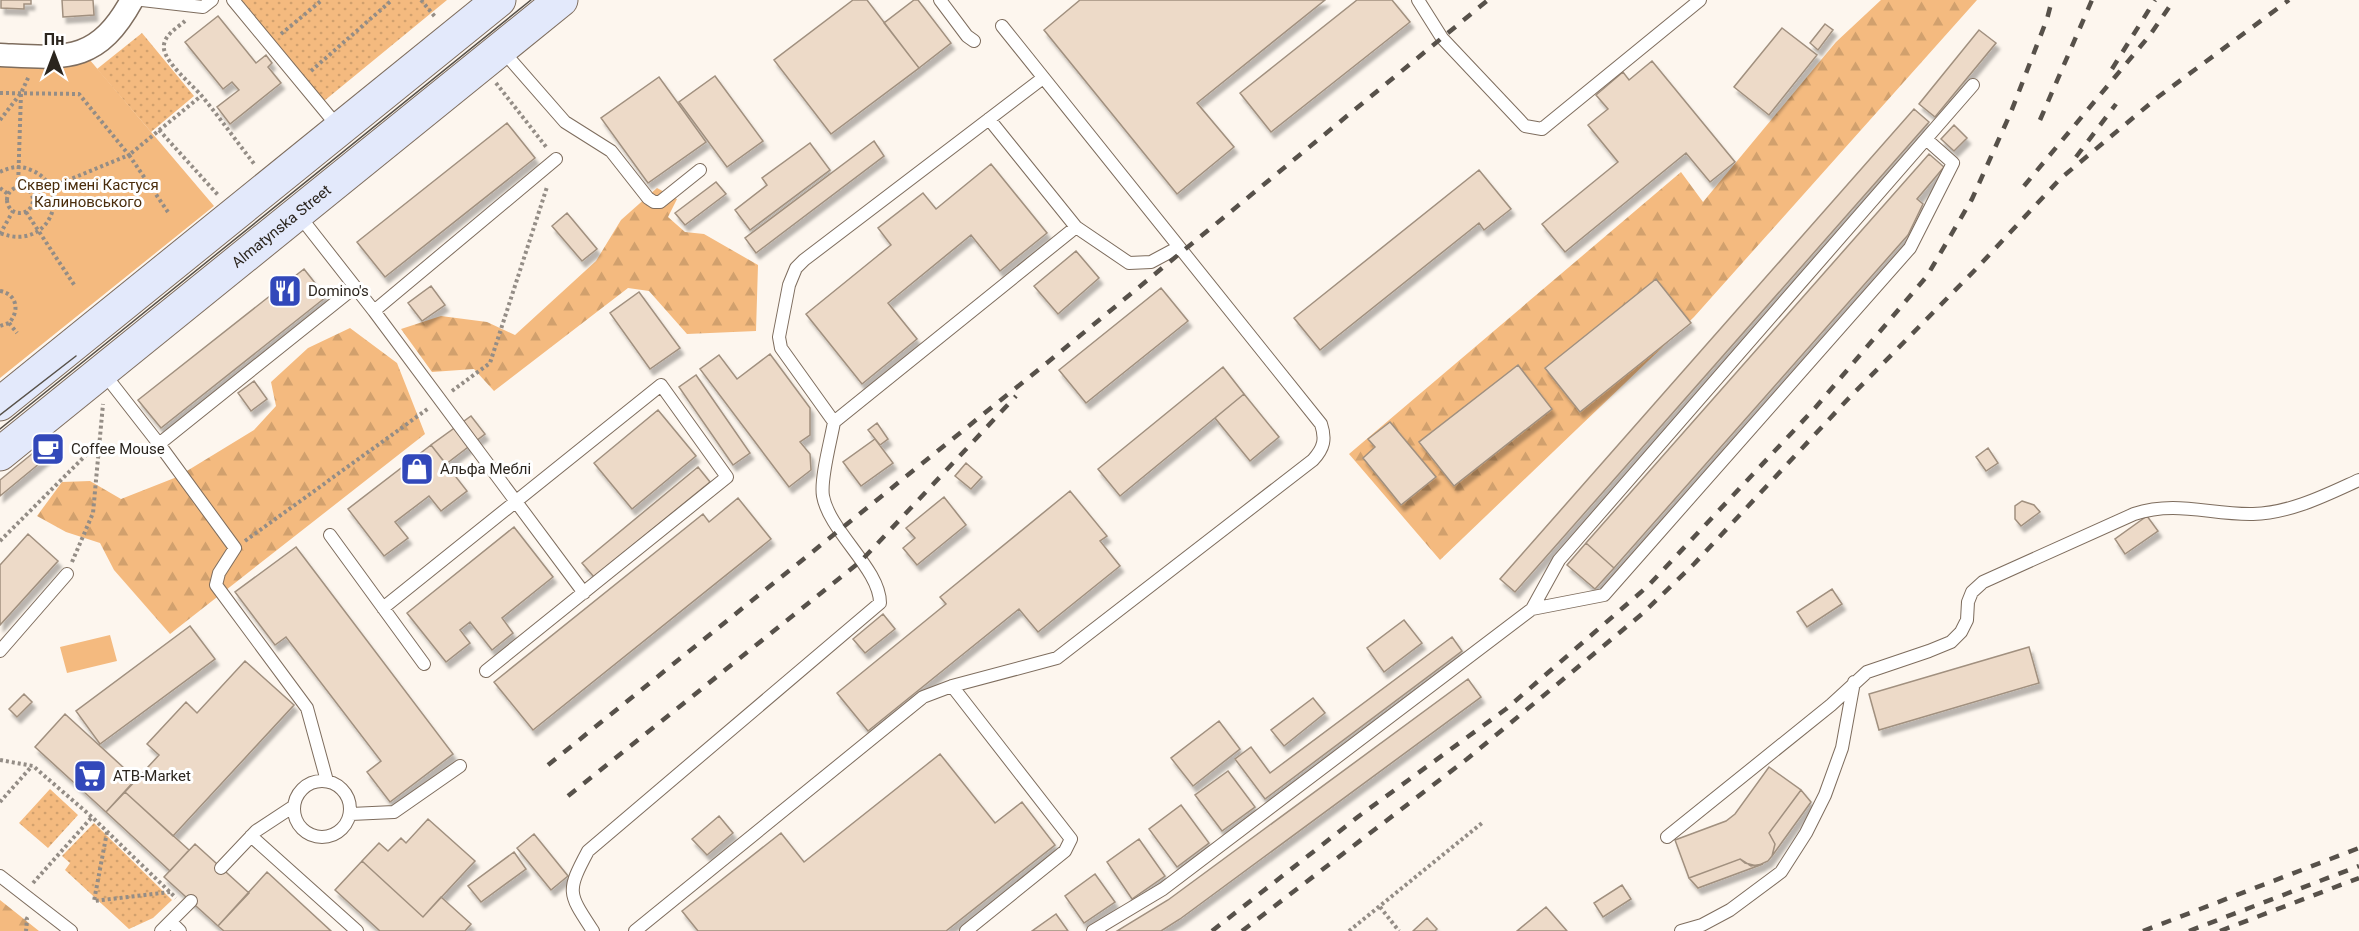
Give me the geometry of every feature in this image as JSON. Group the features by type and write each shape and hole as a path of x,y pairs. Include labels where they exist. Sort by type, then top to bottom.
{"street":[{"path":"0,55 58,58 93,47 119,23 132,0"},
{"path":"0,404 499,0"},
{"name":"Almatynska Street","path":"0,454 103,386 297,213 497,65 561,0"}],"lane":[{"path":"142,0 208,3"},
{"path":"233,0 340,129"},
{"path":"940,0 967,36 974,41"},
{"path":"1418,0 1442,38 1525,126 1542,129 1700,0"},
{"path":"635,931 922,697 952,686 1057,658 1313,460 1322,450 1325,436 1321,424 1002,26"},
{"path":"497,65 565,122 611,151 648,198 654,202 660,202 700,170"},
{"path":"834,422 781,348 780,328 792,275 804,260 1043,78"},
{"path":"1093,931 1163,889 1532,609 1558,560 1973,85"},
{"path":"989,119 1076,227 1129,263 1151,262 1179,247"},
{"path":"1532,609 1604,595 1910,248 1953,162 1926,139"},
{"path":"374,311 556,159"},
{"path":"297,213 374,311 584,593"},
{"path":"593,931 573,897 574,876 588,851 880,603 878,588 831,516 823,495 834,422 1076,227"},
{"path":"159,444 355,287"},
{"path":"103,386 159,444 235,548 219,573 216,585 307,708 327,781"},
{"path":"383,608 661,386 727,477 486,671"},
{"path":"1667,837 1831,705 1867,672 1951,642 1961,632 1967,620 1968,602 1972,592 1983,582 2154,507 2174,507 2231,514 2275,512 2319,498 2359,480"},
{"path":"330,535 424,664"},
{"path":"0,651 67,574"},
{"path":"1681,931 1702,925 1730,910 1781,872 1806,833 1825,795 1842,748 1854,682"},
{"path":"952,686 1071,839 1065,851 966,931"},
{"path":"351,814 394,812 460,766"},
{"path":"327,781 335,784 348,796 351,814 342,830 324,838 305,832 298,825 294,806 297,797 309,784 327,781"},
{"path":"221,868 251,836 294,806"},
{"path":"251,836 357,931"},
{"path":"0,876 71,931"},
{"path":"161,931 176,927 188,904"}],"path":[{"path":"269,43 322,0"},
{"path":"300,81 392,0"},
{"path":"421,0 436,18"},
{"path":"208,3 169,34 164,41 164,49 167,57 255,165"},
{"path":"0,120 21,93 39,57"},
{"path":"497,65 556,159"},
{"path":"0,93 79,94 129,155 168,212"},
{"path":"18,187 21,93"},
{"path":"32,195 129,155 201,96"},
{"path":"159,130 218,195"},
{"path":"0,172 19,167 37,172 50,187 53,196 51,216 38,232 20,238 0,233 13,212"},
{"path":"18,187 28,190 32,195 32,205 26,212 13,212 7,205 8,194 18,187"},
{"path":"0,188 8,194"},
{"path":"26,212 75,286"},
{"path":"0,291 11,295 16,310 9,323 0,327"},
{"path":"9,323 17,333"},
{"path":"67,574 93,513 103,386"},
{"path":"0,541 99,442"},
{"path":"0,760 33,766 92,817 170,892 188,904"},
{"path":"0,802 33,766"},
{"path":"23,895 92,817"},
{"path":"1349,931 1482,824"},
{"path":"107,831 94,900 170,892"},
{"path":"1380,907 1399,931"}],"green space":[{"path":"240,0 447,0 324,101"},
{"path":"1881,0 1977,0 1694,317 1440,560 1349,454 1681,172 1703,202 1836,42"},
{"path":"142,33 194,96 151,132 97,69"},
{"name":"Сквер імені Кастуся Калиновського","path":"89,59 214,206 0,378 0,66"},
{"path":"657,188 677,199 668,217 685,232 704,234 758,265 756,331 687,334 649,291 628,288 494,391 474,369 432,372 401,329 441,316 487,322 515,335 596,261 621,220"},
{"path":"350,328 397,363 425,434 170,634 114,570 100,543 66,532 37,516 62,482 90,481 121,499 177,477 254,430 276,406 271,382 308,348"},
{"path":"110,635 117,661 67,673 60,647"},
{"path":"50,789 78,815 48,848 19,823"},
{"path":"94,823 172,900 153,918 129,929 65,870 70,863 62,856"},
{"path":"0,900 39,931 0,931"}],"building":[{"path":"1,0 31,0 31,4 24,4 24,9 1,8"},
{"path":"62,0 93,0 94,15 63,17"},
{"path":"853,0 867,0 919,68 831,134 774,60"},
{"path":"914,0 918,0 951,43 919,68 884,23"},
{"path":"1080,0 1325,0 1197,103 1234,147 1177,194 1044,30"},
{"path":"1357,0 1392,0 1410,22 1271,132 1240,93"},
{"path":"218,16 256,63 266,55 272,63 268,67 281,83 230,124 217,107 239,90 232,82 223,89 185,42"},
{"path":"1825,24 1833,30 1818,50 1810,43"},
{"path":"1782,28 1817,55 1769,115 1734,87"},
{"path":"1979,30 1996,43 1935,117 1919,104"},
{"path":"1652,61 1735,162 1710,182 1686,153 1565,252 1542,224 1618,162 1588,125 1608,109 1596,95 1623,72 1629,80"},
{"path":"715,76 763,141 727,167 679,102"},
{"path":"659,77 706,142 648,183 601,118"},
{"path":"1914,109 1929,122 1515,592 1500,579"},
{"path":"507,123 535,158 385,277 357,242"},
{"path":"1954,125 1967,138 1954,151 1941,139"},
{"path":"874,141 884,156 756,253 745,238"},
{"path":"810,143 830,170 750,230 735,210 767,185 762,178"},
{"path":"1929,154 1944,167 1917,199 1923,204 1908,235 1614,568 1586,543"},
{"path":"991,164 1047,233 1000,271 971,235 888,303 917,339 862,384 806,314 891,245 878,228 923,193 936,209"},
{"path":"1479,170 1511,209 1484,230 1479,223 1320,350 1294,318"},
{"path":"716,182 726,194 685,225 675,213"},
{"path":"567,213 597,249 582,261 552,226"},
{"path":"1076,251 1099,278 1058,314 1034,286"},
{"path":"304,269 326,297 161,428 138,400"},
{"path":"1656,279 1691,323 1580,412 1545,368"},
{"path":"431,286 445,305 422,321 408,303"},
{"path":"1161,288 1188,321 1086,403 1059,370"},
{"path":"639,292 680,348 650,369 610,313"},
{"path":"770,354 810,408 810,435 800,442 810,454 811,470 789,487 700,369 719,355 737,379"},
{"path":"1518,365 1552,409 1454,486 1419,442"},
{"path":"1223,367 1244,394 1120,496 1098,469"},
{"path":"696,375 750,453 733,465 679,387"},
{"path":"254,381 267,399 251,411 238,393"},
{"path":"1244,394 1279,437 1250,461 1215,418"},
{"path":"658,410 696,456 632,509 594,463"},
{"path":"471,416 485,434 446,464 431,445"},
{"path":"1390,422 1436,477 1401,505 1363,458 1375,447 1368,439"},
{"path":"877,423 888,439 880,445 868,430"},
{"path":"875,439 893,463 861,486 843,462"},
{"path":"49,440 57,449 0,496 0,480"},
{"path":"431,445 467,491 441,511 429,496 395,522 408,538 384,556 348,509"},
{"path":"1988,448 1998,463 1986,471 1976,457"},
{"path":"966,463 982,477 971,489 955,476"},
{"path":"698,467 710,482 594,577 582,563"},
{"path":"1070,491 1107,536 1100,541 1120,566 1038,632 1019,609 868,731 837,693 946,604 940,597"},
{"path":"944,497 966,525 917,565 903,548 915,538 906,528"},
{"path":"738,498 771,539 533,730 494,682 703,514 709,522"},
{"path":"2022,501 2034,505 2040,512 2021,526 2015,519 2015,506"},
{"path":"2147,516 2158,531 2125,554 2115,539"},
{"path":"514,527 553,577 502,618 513,633 492,650 470,622 460,630 470,643 446,662 407,613"},
{"path":"28,534 58,561 0,625 0,565"},
{"path":"1586,543 1614,568 1595,589 1567,565"},
{"path":"296,547 453,754 390,802 367,772 381,761 286,637 275,645 235,592"},
{"path":"1832,589 1842,604 1807,627 1797,612"},
{"path":"883,614 895,629 865,653 853,639"},
{"path":"1404,620 1422,643 1384,672 1367,648"},
{"path":"190,626 215,659 100,744 76,711"},
{"path":"1452,637 1462,651 1265,799 1235,759 1251,747 1270,773"},
{"path":"2029,647 2039,683 1879,730 1869,694"},
{"path":"245,661 294,705 173,836 125,792 159,755 147,744 186,702 197,713"},
{"path":"1468,679 1481,697 1180,919 1161,931 1117,931 1168,900"},
{"path":"24,694 32,702 17,717 9,709"},
{"path":"1313,698 1325,713 1284,746 1271,730"},
{"path":"65,714 136,779 106,812 35,747"},
{"path":"1219,721 1240,749 1193,786 1171,758"},
{"path":"940,754 995,823 1022,802 1055,845 946,931 698,931 682,911 781,833 804,862"},
{"path":"1769,767 1801,790 1769,833 1775,844 1772,856 1768,861 1757,866 1740,859 1689,878 1675,840 1726,821 1735,814"},
{"path":"1228,771 1255,807 1222,831 1195,795"},
{"path":"1801,790 1811,802 1772,856 1775,844 1769,833"},
{"path":"125,792 189,850 170,871 106,812"},
{"path":"1181,805 1209,843 1177,867 1149,829"},
{"path":"719,816 733,833 707,855 692,839"},
{"path":"428,819 475,861 423,917 362,861 379,843 388,851 401,838 406,843"},
{"path":"534,834 568,876 551,890 517,848"},
{"path":"1139,839 1165,876 1132,899 1107,862"},
{"path":"195,844 249,893 218,926 164,877"},
{"path":"514,852 526,869 481,902 468,886"},
{"path":"1740,859 1751,866 1763,864 1698,888 1689,878"},
{"path":"362,861 423,917 441,897 471,924 465,931 380,931 335,890"},
{"path":"267,872 331,931 224,931 218,926"},
{"path":"1095,874 1115,902 1084,923 1065,896"},
{"path":"1622,885 1631,899 1603,917 1594,903"},
{"path":"1546,907 1567,931 1517,931"},
{"path":"1056,914 1068,931 1032,931"},
{"path":"1427,918 1437,929 1435,931 1413,931"}],"tram line":[{"path":"0,429 531,0"},
{"path":"0,415 76,356"}],"railway":[{"path":"548,765 1048,362 1488,0"},
{"path":"1212,931 1359,816 1506,709 1648,586 1815,408 1927,276 1972,199 2011,112 2047,19 2052,0"},
{"path":"2040,120 2092,0"},
{"path":"2112,69 2155,0"},
{"path":"2024,186 2150,35 2174,0"},
{"path":"1242,931 1467,759 1642,614 1694,564 1848,399 1976,269 2060,179 2158,97 2289,0"},
{"path":"2076,157 2116,104"},
{"path":"568,796 861,561 1016,396"},
{"path":"2143,931 2359,848"},
{"path":"2189,931 2359,866"},
{"path":"2220,931 2359,878"}],"place":[{"name":"Domino's","path":"285,291"},
{"name":"Coffee Mouse","path":"48,449"},
{"name":"Альфа Меблі","path":"417,469"},
{"name":"ATB-Market","path":"90,776"}]}
